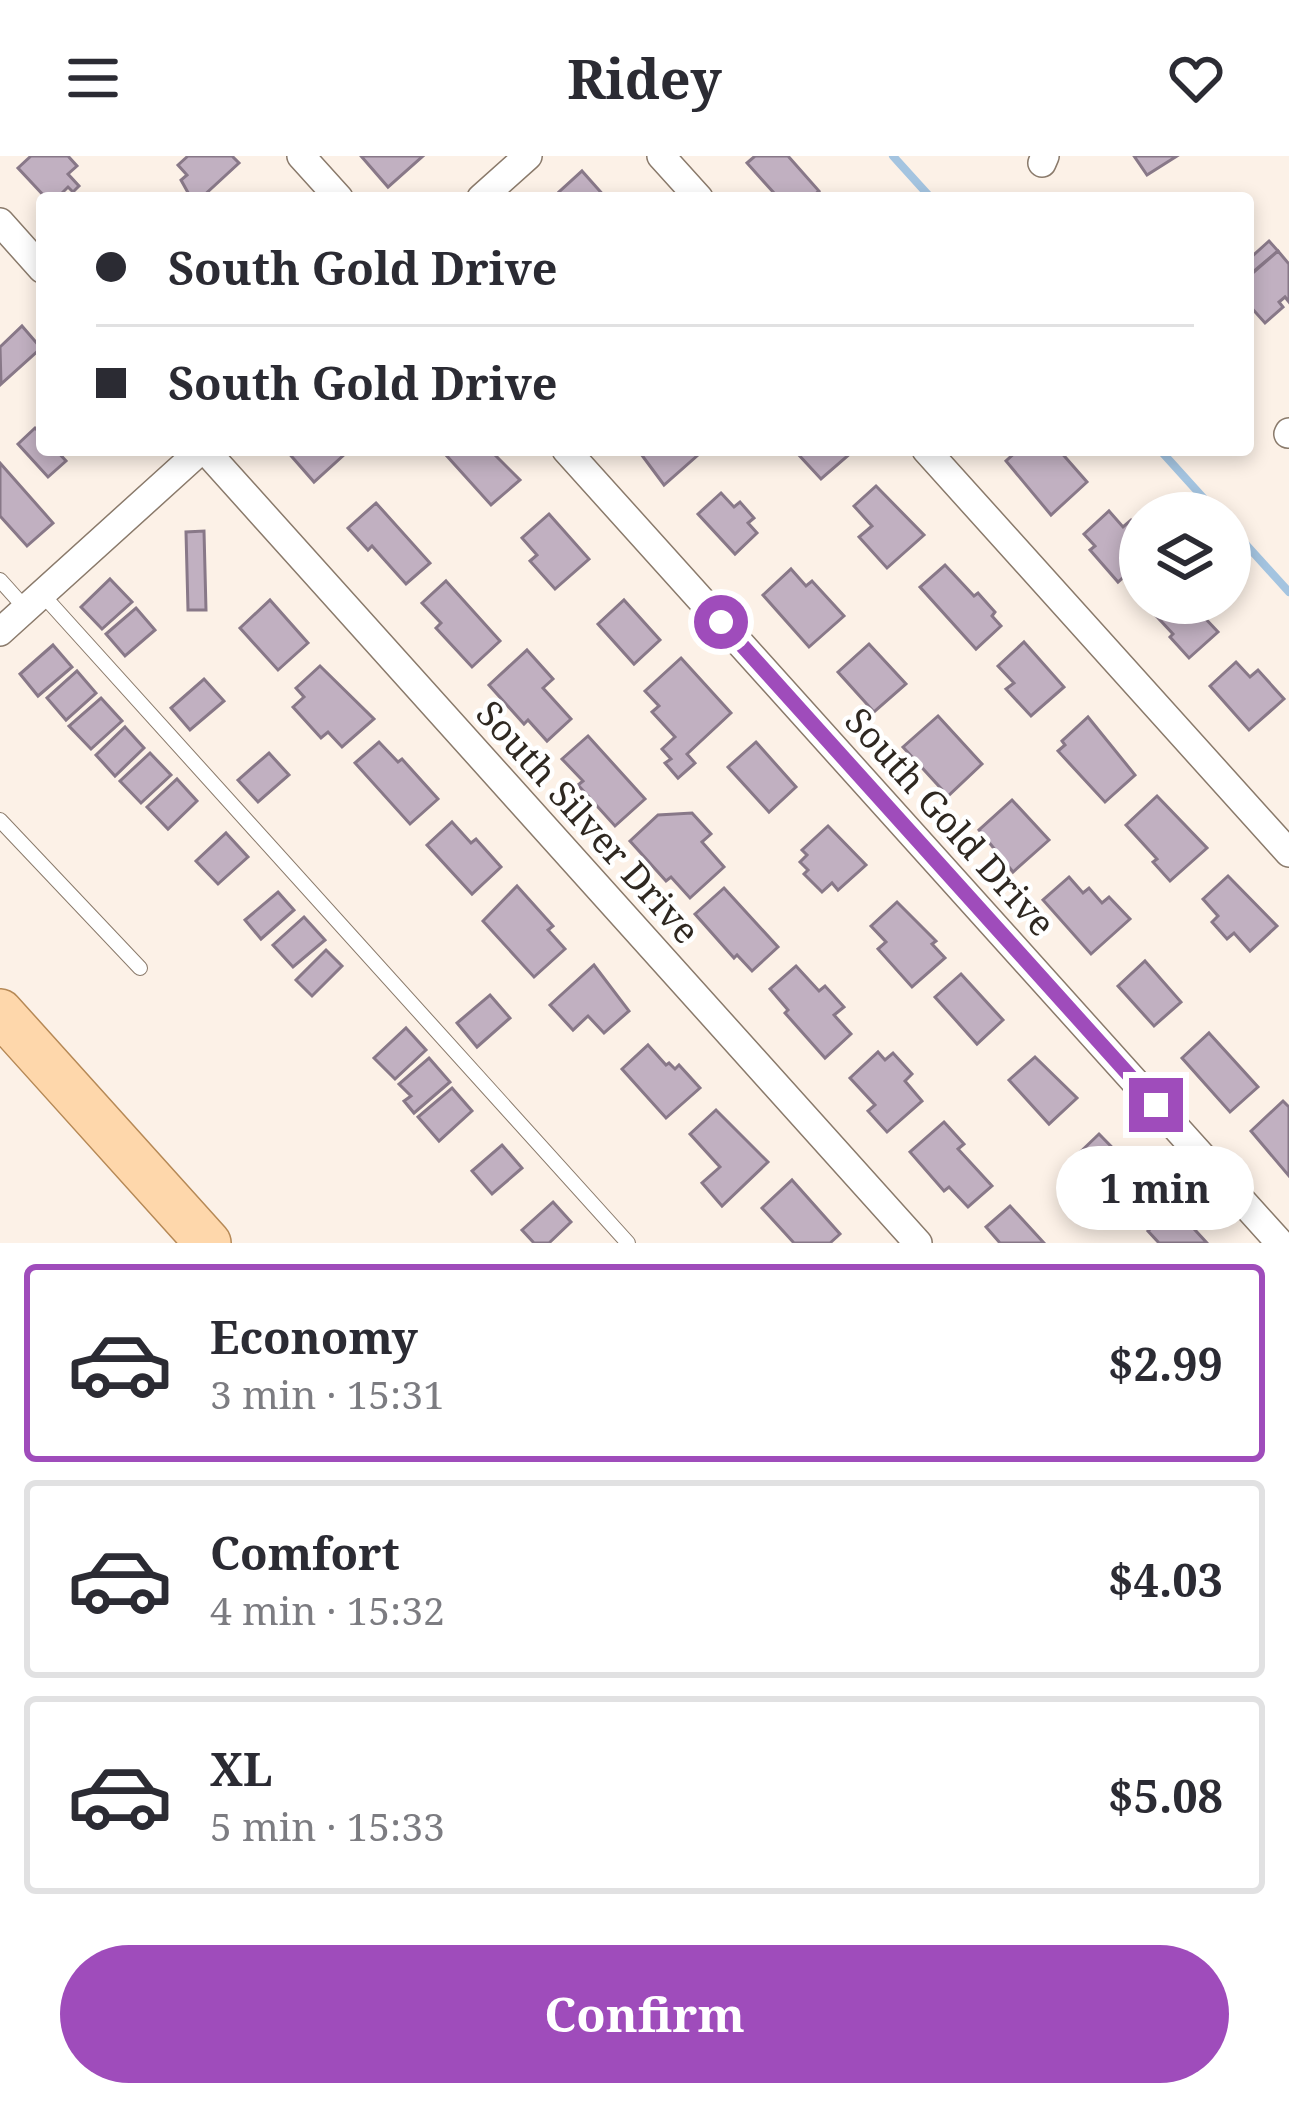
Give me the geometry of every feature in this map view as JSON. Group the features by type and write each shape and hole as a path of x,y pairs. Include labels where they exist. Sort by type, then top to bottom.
{"main road":[{"path":"0,1012 208,1243"}],"street":[{"path":"301,156 334,192"},
{"path":"488,192 528,156"},
{"path":"662,156 694,192"},
{"path":"0,222 36,262"},
{"path":"0,632 196,456"},
{"name":"South Silver Drive","path":"208,456 918,1243"},
{"name":"South Gold Drive","path":"571,456 1280,1243"},
{"path":"931,456 1289,853"}],"lane":[{"path":"0,580 34,601 628,1243"},
{"path":"0,820 140,968"}],"building":[{"path":"31,156 68,156 77,166 68,174 79,186 73,192 68,187 63,192 40,192 18,168"},
{"path":"188,156 232,156 239,163 208,192 188,192 181,180 187,175 178,165"},
{"path":"361,156 423,156 388,187"},
{"path":"755,156 788,156 819,191 773,192 747,163"},
{"path":"1134,156 1177,156 1147,175"},
{"path":"582,171 601,192 559,192"},
{"path":"1269,241 1278,251 1254,271 1254,255"},
{"path":"1278,251 1289,264 1289,302 1285,297 1279,302 1283,307 1265,323 1254,311 1254,272"},
{"path":"22,326 36,342 36,352 1,384 0,347"},
{"path":"35,428 36,456 61,456 66,461 48,477 18,444"},
{"path":"291,456 343,456 314,482"},
{"path":"447,456 496,456 520,480 491,505"},
{"path":"642,456 697,456 664,485"},
{"path":"800,456 848,456 821,479"},
{"path":"1011,456 1064,456 1087,482 1051,515 1006,461"},
{"path":"0,463 53,523 27,546 0,516"},
{"path":"876,486 924,535 887,568 859,537 872,526 854,506"},
{"path":"721,493 734,507 740,502 754,518 748,523 757,533 735,554 698,514"},
{"path":"376,503 430,563 406,584 372,546 368,550 348,528"},
{"path":"1109,511 1119,522 1118,582 1090,550 1095,546 1084,534"},
{"path":"549,514 589,559 555,589 530,561 537,555 522,538"},
{"path":"204,531 206,610 188,610 186,532"},
{"path":"945,565 974,596 978,593 1001,626 976,649 920,587"},
{"path":"791,569 806,586 812,581 844,616 809,647 763,595"},
{"path":"110,579 132,602 102,629 81,607"},
{"path":"446,581 500,641 472,667 436,628 441,623 422,603"},
{"path":"270,600 308,643 278,670 240,628"},
{"path":"624,600 660,640 634,664 598,624"},
{"path":"136,608 155,630 125,656 106,634"},
{"path":"1164,624 1210,624 1218,632 1189,658 1170,637 1173,634"},
{"path":"1024,642 1064,687 1031,716 1006,689 1014,683 998,666"},
{"path":"869,644 906,684 874,712 838,672"},
{"path":"53,645 72,667 38,696 20,674"},
{"path":"527,650 553,679 543,688 571,719 547,741 528,720 524,724 489,685"},
{"path":"681,658 731,713 687,754 695,763 678,778 665,763 671,759 662,749 675,737 652,712 659,706 645,691"},
{"path":"1236,662 1250,677 1258,670 1284,699 1249,730 1210,686"},
{"path":"320,666 374,719 342,747 328,732 321,738 293,707 304,697 296,688"},
{"path":"77,671 96,693 66,720 47,698"},
{"path":"204,679 224,701 190,730 171,708"},
{"path":"101,698 122,721 91,749 69,726"},
{"path":"938,716 982,764 948,796 903,747"},
{"path":"1088,717 1135,775 1105,802 1058,751 1065,745 1062,741"},
{"path":"125,727 144,748 115,776 96,755"},
{"path":"588,736 645,799 615,826 562,759"},
{"path":"379,742 398,762 402,759 438,799 410,824 355,763"},
{"path":"756,742 796,787 769,812 728,767"},
{"path":"150,753 171,775 141,803 120,781"},
{"path":"269,753 289,775 258,802 238,780"},
{"path":"177,779 197,801 168,829 147,807"},
{"path":"1157,796 1207,848 1170,881 1126,825"},
{"path":"1012,800 1049,840 1013,872 979,830"},
{"path":"692,813 711,834 702,842 724,867 690,898 671,877 666,881 630,841 658,815"},
{"path":"452,822 471,843 476,839 501,867 472,894 427,845"},
{"path":"828,826 866,865 838,890 832,883 822,892 804,874 808,870 800,862 807,855 802,850"},
{"path":"226,833 248,857 218,884 196,861"},
{"path":"1228,876 1277,926 1250,951 1234,933 1227,939 1212,922 1218,916 1203,899"},
{"path":"1069,877 1083,893 1089,888 1102,903 1109,897 1130,919 1091,954 1043,900"},
{"path":"517,886 553,926 548,930 565,949 534,977 483,921"},
{"path":"724,888 778,947 752,971 695,914"},
{"path":"278,892 294,910 261,939 245,920"},
{"path":"897,902 936,941 932,944 945,958 912,987 878,949 886,942 871,926"},
{"path":"304,917 325,940 293,967 273,945"},
{"path":"326,950 342,966 312,996 296,980"},
{"path":"1145,961 1181,1002 1154,1026 1118,986"},
{"path":"594,965 629,1011 604,1033 588,1016 573,1030 550,1005"},
{"path":"796,966 819,991 825,986 844,1007 834,1015 851,1034 825,1058 770,989"},
{"path":"961,974 1003,1020 977,1044 935,997"},
{"path":"490,995 510,1018 477,1047 457,1023"},
{"path":"406,1028 426,1050 395,1079 374,1058"},
{"path":"1209,1033 1258,1087 1230,1112 1182,1058"},
{"path":"648,1045 666,1065 675,1069 679,1065 700,1088 666,1118 622,1069"},
{"path":"878,1052 885,1060 893,1053 912,1074 905,1081 922,1101 887,1132 868,1111 875,1105 850,1078"},
{"path":"1035,1057 1077,1098 1049,1124 1009,1080"},
{"path":"429,1058 450,1082 414,1113 404,1101 411,1096 399,1084"},
{"path":"452,1088 472,1111 439,1141 418,1117"},
{"path":"1283,1101 1289,1107 1289,1176 1251,1131"},
{"path":"716,1110 768,1162 722,1206 702,1183 720,1167 690,1134"},
{"path":"944,1122 964,1144 958,1149 992,1186 968,1207 949,1187 944,1191 910,1152"},
{"path":"1099,1134 1148,1184 1120,1209 1074,1158"},
{"path":"502,1145 522,1168 492,1194 472,1171"},
{"path":"792,1180 840,1234 830,1243 794,1243 762,1208"},
{"path":"553,1202 571,1222 549,1243 534,1243 522,1230"},
{"path":"1010,1206 1044,1243 1000,1243 986,1227"},
{"path":"1172,1209 1207,1243 1159,1243 1148,1231"}],"waterway":[{"path":"893,156 926,192"},
{"path":"1165,456 1198,492"},
{"path":"1251,550 1289,592"}],"route":[{"path":"721,622 1156,1105"}]}
